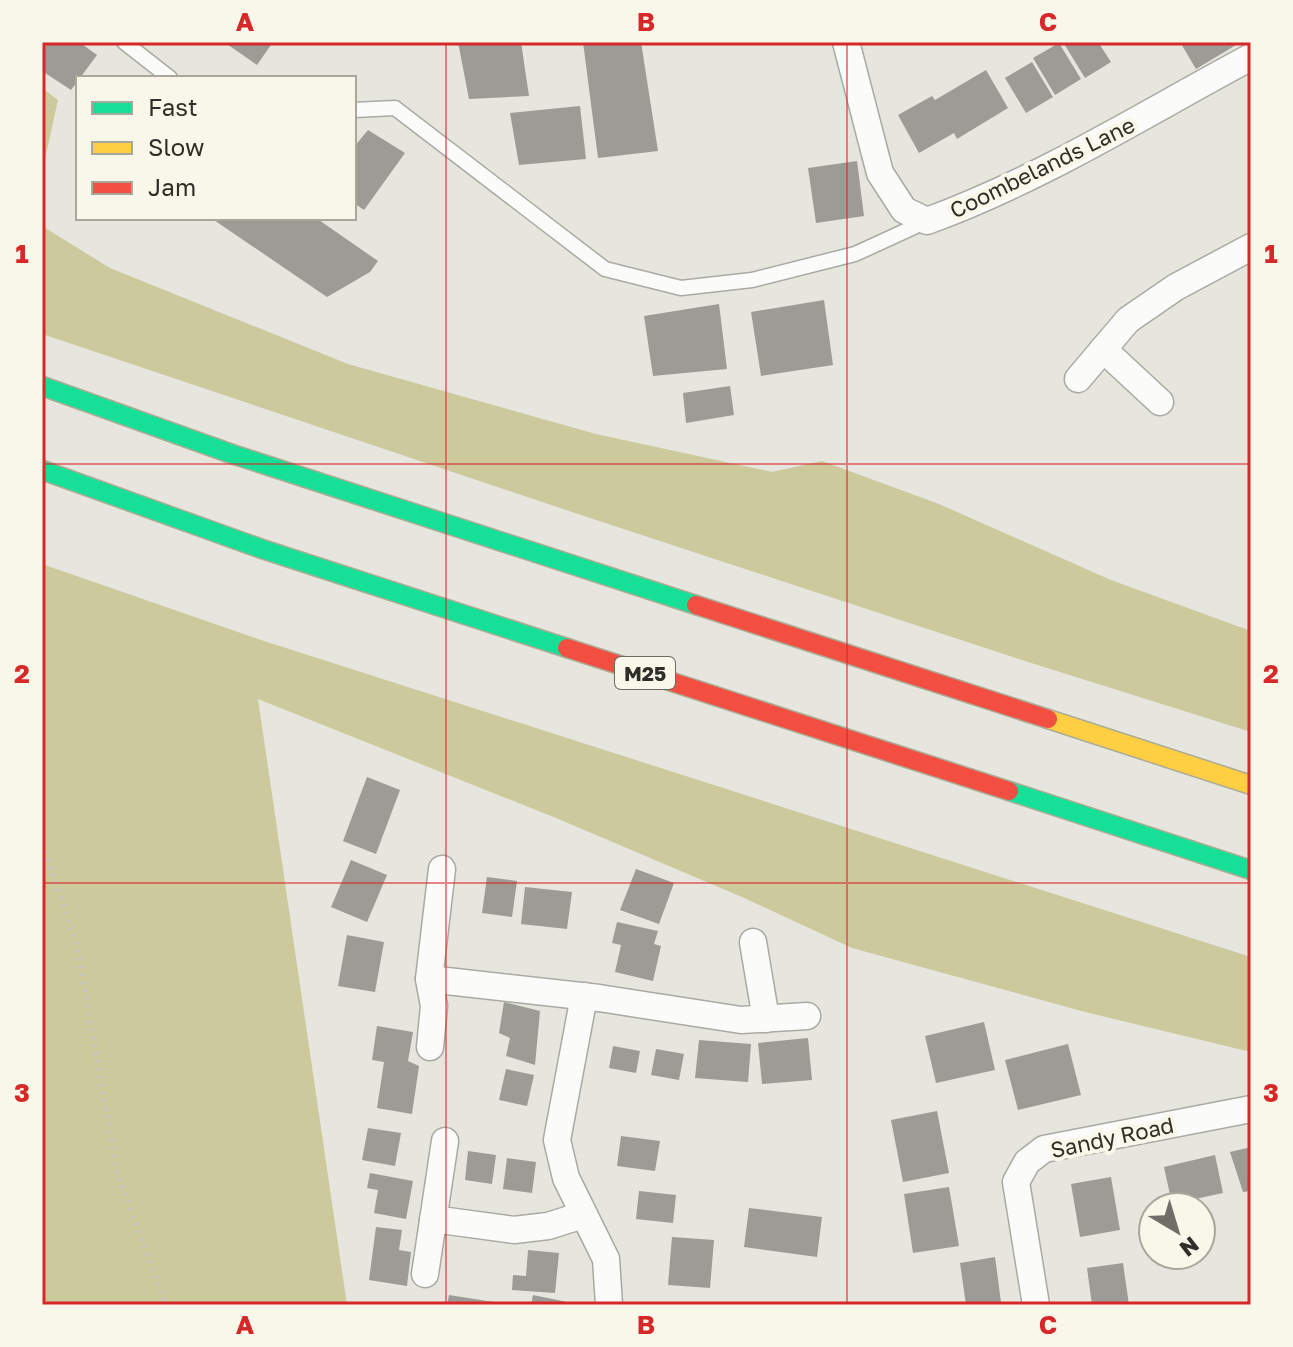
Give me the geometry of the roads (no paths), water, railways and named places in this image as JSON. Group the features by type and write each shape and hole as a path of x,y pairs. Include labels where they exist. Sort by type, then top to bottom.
{"highway":[{"path":"42,386 232,454 1251,785"},
{"name":"M25","path":"42,470 262,549 1251,870"}],"street":[{"name":"Coombelands Lane","path":"846,42 880,173 904,210 927,221 976,203 1084,151 1251,57"},
{"path":"1078,379 1128,320 1176,287 1251,247"},
{"path":"1103,349 1160,402"},
{"path":"430,1047 434,1006 429,979 442,869"},
{"path":"753,942 766,1019"},
{"path":"429,979 584,996 741,1020 807,1016"},
{"path":"584,996 557,1140 566,1178 606,1259 609,1305"},
{"name":"Sandy Road","path":"1036,1305 1016,1182 1027,1162 1044,1149 1251,1109"},
{"path":"425,1274 445,1141"},
{"path":"433,1219 514,1230 548,1226 583,1215"}],"lane":[{"path":"124,42 167,76"},
{"path":"356,110 395,108 605,269 681,288 752,280 855,254 927,221"}]}
